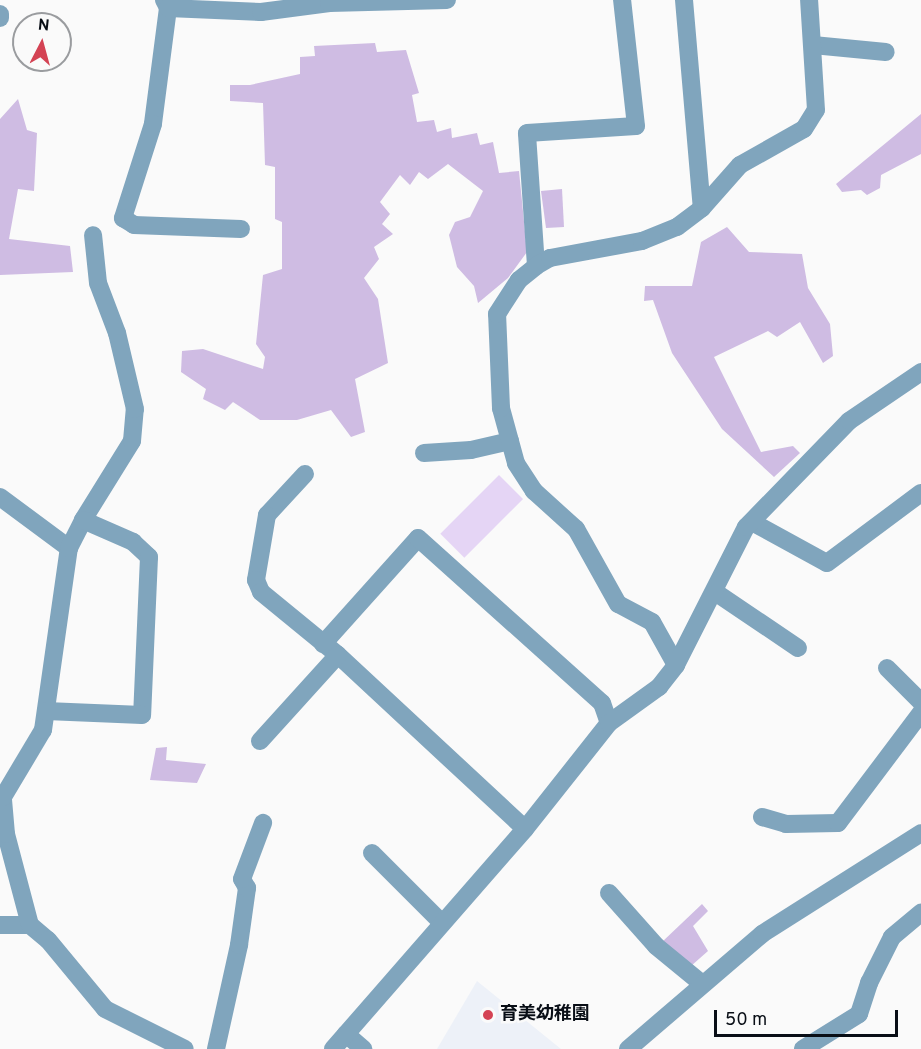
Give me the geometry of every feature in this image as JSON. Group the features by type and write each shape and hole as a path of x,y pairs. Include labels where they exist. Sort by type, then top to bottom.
{"street":[{"path":"240,229 134,225 123,218 153,124 166,4 261,12 329,3 447,0"},
{"path":"536,266 527,133 636,126 622,0"},
{"path":"684,0 702,208"},
{"path":"676,665 652,622 618,604 576,529 534,491 516,463 501,408 497,314 519,280 536,266 550,258 642,241 677,227 702,208 740,165 804,129 816,110 809,0"},
{"path":"813,45 886,52"},
{"path":"93,235 98,283 117,333 135,409 132,441 83,520 69,548 43,730 2,797 6,834 30,925 48,940 105,1009 185,1049"},
{"path":"333,1049 525,828 609,723 659,687 676,665 752,522 849,421 921,372"},
{"path":"424,453 471,450 510,441"},
{"path":"305,474 267,515 256,580 261,592 338,655 525,828"},
{"path":"752,522 827,563 921,493"},
{"path":"0,497 69,548"},
{"path":"46,711 142,716 149,557 134,542 83,520"},
{"path":"323,644 418,538 602,703 609,723"},
{"path":"715,592 798,648"},
{"path":"260,741 338,655"},
{"path":"887,668 921,702"},
{"path":"762,817 786,825 838,823 921,713"},
{"path":"216,1049 239,945 247,888 242,879 263,823"},
{"path":"628,1049 701,983 762,933 921,832"},
{"path":"372,853 442,924"},
{"path":"609,893 656,946 701,983"},
{"path":"802,1049 859,1014 869,983 892,937 921,913"},
{"path":"0,925 30,925"},
{"path":"346,1034 363,1049"}],"shaded area":[{"path":"375,43 377,52 406,50 419,93 412,95 417,122 434,120 437,132 451,128 452,138 477,133 480,145 493,142 499,173 519,171 527,252 508,278 478,303 474,286 457,267 449,235 455,222 470,217 483,191 448,164 428,179 419,172 410,185 400,175 380,202 390,214 382,224 393,234 374,247 379,259 364,278 378,299 388,363 355,379 365,432 351,437 331,410 297,420 260,420 233,402 225,410 203,399 206,389 181,372 182,351 203,349 263,369 265,357 256,344 263,275 282,269 282,222 275,219 275,167 265,165 263,103 230,101 230,85 250,85 300,74 300,57 315,56 314,46"},
{"path":"18,99 27,130 37,133 34,191 18,189 9,239 70,246 73,272 0,275 0,119"},
{"path":"921,114 921,154 881,175 880,188 867,195 861,190 842,192 836,184"},
{"path":"562,189 564,227 546,228 541,191"},
{"path":"727,227 749,252 802,254 808,288 830,324 833,356 823,363 800,322 777,337 768,331 714,357 761,452 793,446 800,453 774,477 722,429 672,353 653,300 644,301 645,286 692,286 701,242"},
{"path":"499,475 523,499 464,558 440,534"},
{"path":"167,747 166,760 206,764 197,783 150,780 156,748"},
{"path":"702,904 708,911 693,926 708,951 691,966 662,942"},
{"name":"育美幼稚園","path":"477,981 561,1049 437,1049"}],"place":[{"name":"育美幼稚園","path":"488,1015"}]}
